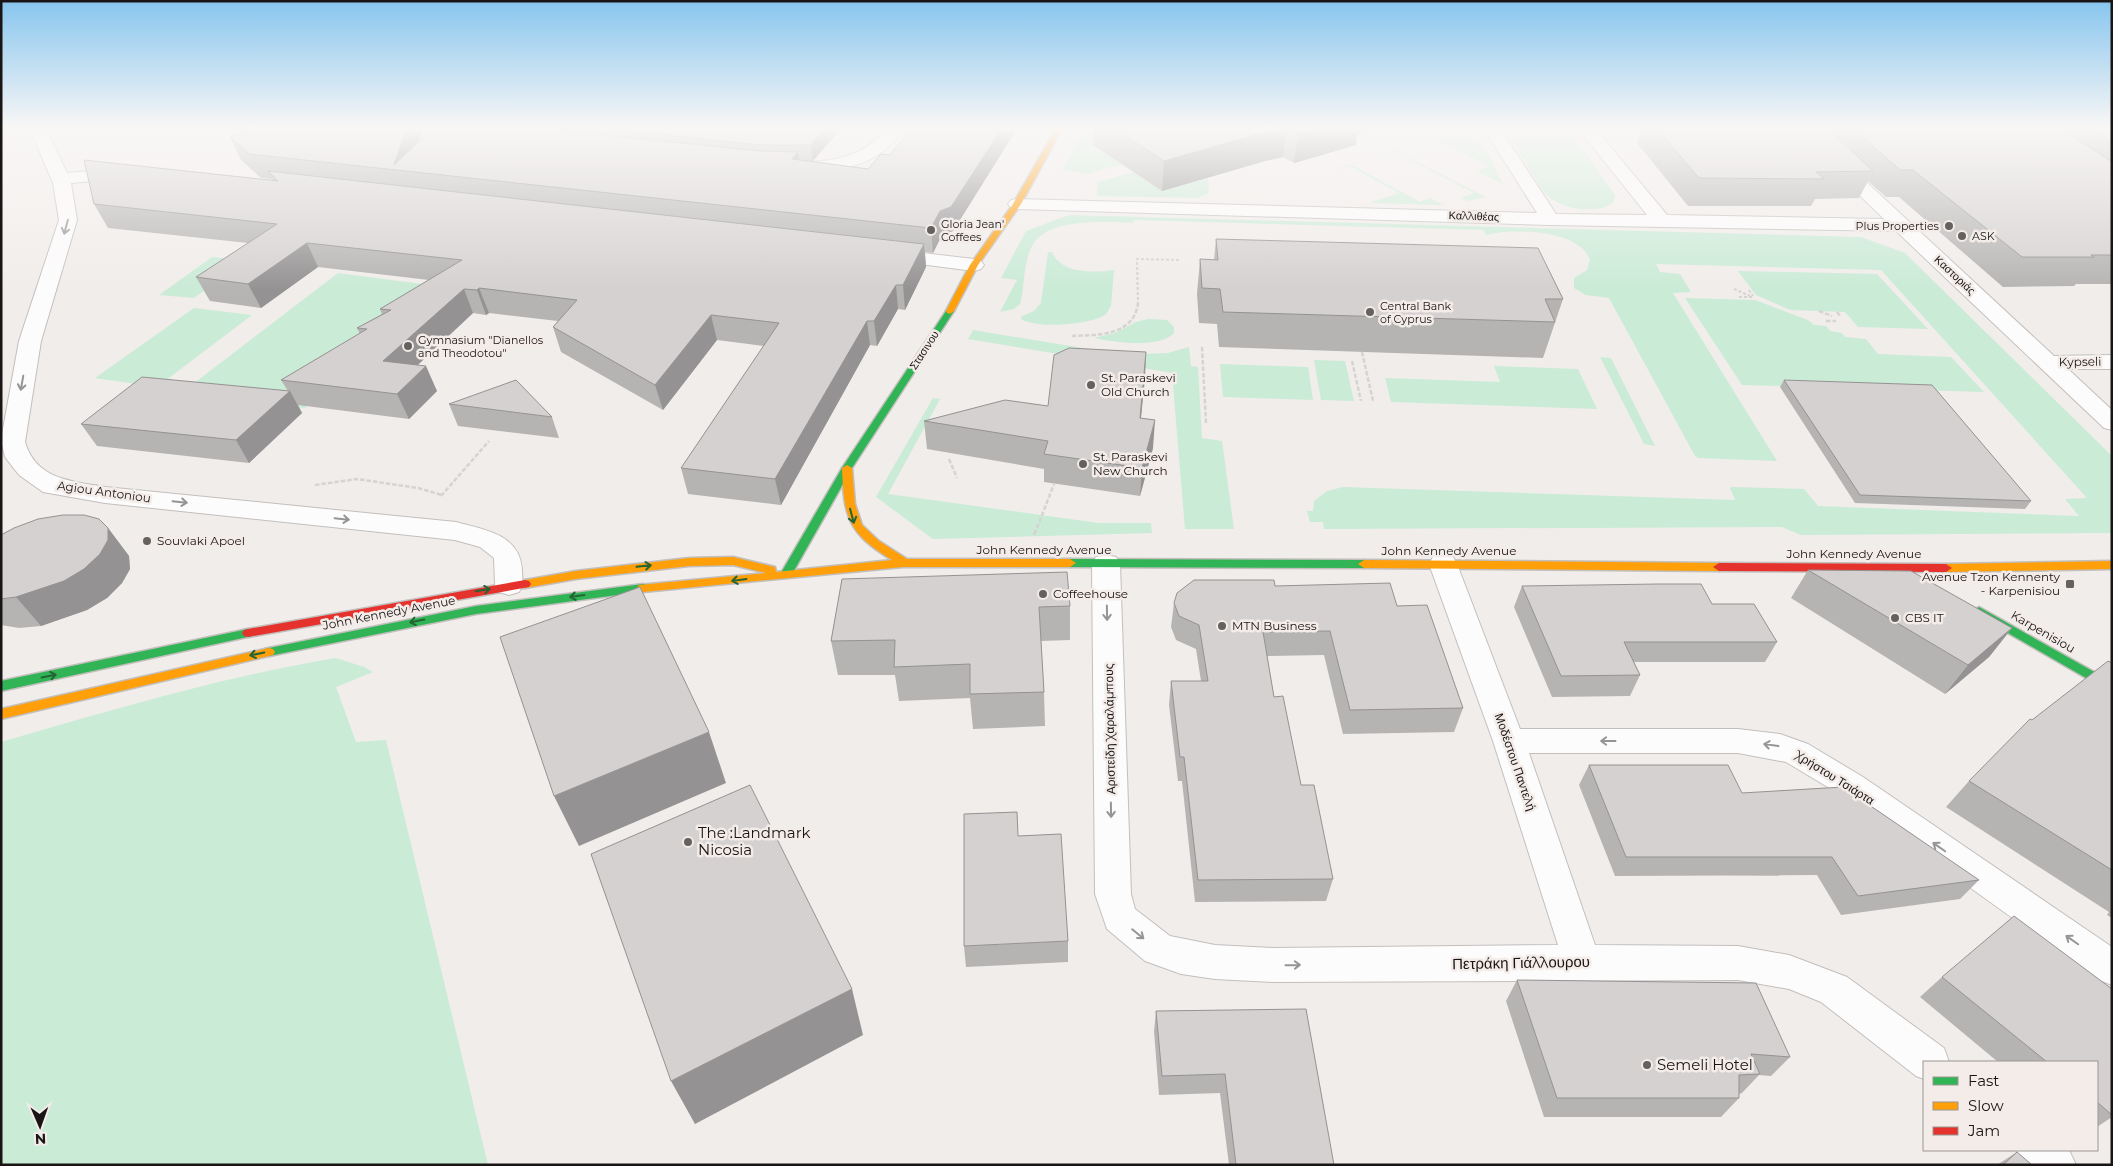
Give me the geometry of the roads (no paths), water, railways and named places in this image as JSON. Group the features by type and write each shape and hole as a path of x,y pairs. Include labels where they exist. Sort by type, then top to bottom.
{"main road":[{"name":"Στασινου","path":"787,573 847,468 945,319 974,264 1017,204 1030,181"},
{"path":"847,468 848,502 854,524 863,538 905,563"},
{"name":"John Kennedy Avenue","path":"1,686 298,623 509,585 585,574 689,562 733,561 787,573"},
{"name":"John Kennedy Avenue","path":"1,714 212,664 476,610 637,588 713,584 787,573 905,563 1443,564 1909,569 2112,565"},
{"path":"1909,569 1925,578"},
{"name":"Karpenisiou","path":"1972,607 2112,688"}],"street":[{"name":"Agiou Antoniou","path":"62,181 68,200 68,220 30,341 13,442 17,457 28,470 52,486 105,494 456,532 489,541 507,555 509,585"},
{"path":"1526,181 1550,219"},
{"path":"1630,181 1662,221"},
{"name":"Καστοριάς","path":"1855,181 2112,423"},
{"name":"Καλλιθέας","path":"1017,204 1550,219 1902,225"},
{"path":"875,253 974,264"},
{"name":"Kypseli","path":"2048,362 2112,362"},
{"name":"Αριστείδη Χαραλάμπους","path":"1106,564 1113,894"},
{"name":"Μοδέστου Παντελή","path":"1443,564 1509,741 1582,962"},
{"name":"Χρήστου Τσιάρτα","path":"1509,741 1738,741 1780,747 1797,753 1852,786 2112,968"},
{"name":"Πετράκη Γιάλλουρου","path":"1113,894 1120,918 1158,949 1181,957 1215,962 1274,965 1582,962 1738,963 1788,972 1834,989 1929,1061"},
{"path":"2038,1151 2055,1165"}],"place":[{"name":"Plus Properties","path":"1949,226"},
{"name":"Gloria Jean' Coffees","path":"931,230"},
{"name":"ASK","path":"1962,236"},
{"name":"Central Bank of Cyprus","path":"1370,312"},
{"name":"Gymnasium \"Dianellos and Theodotou\"","path":"408,346"},
{"name":"St. Paraskevi Old Church","path":"1091,385"},
{"name":"St. Paraskevi New Church","path":"1083,464"},
{"name":"Souvlaki Apoel","path":"147,541"},
{"name":"Avenue Tzon Kennenty - Karpenisiou","path":"2070,584"},
{"name":"Coffeehouse","path":"1043,594"},
{"name":"CBS IT","path":"1895,618"},
{"name":"MTN Business","path":"1222,626"},
{"name":"The :Landmark Nicosia","path":"688,842"},
{"name":"Semeli Hotel","path":"1647,1065"}]}
